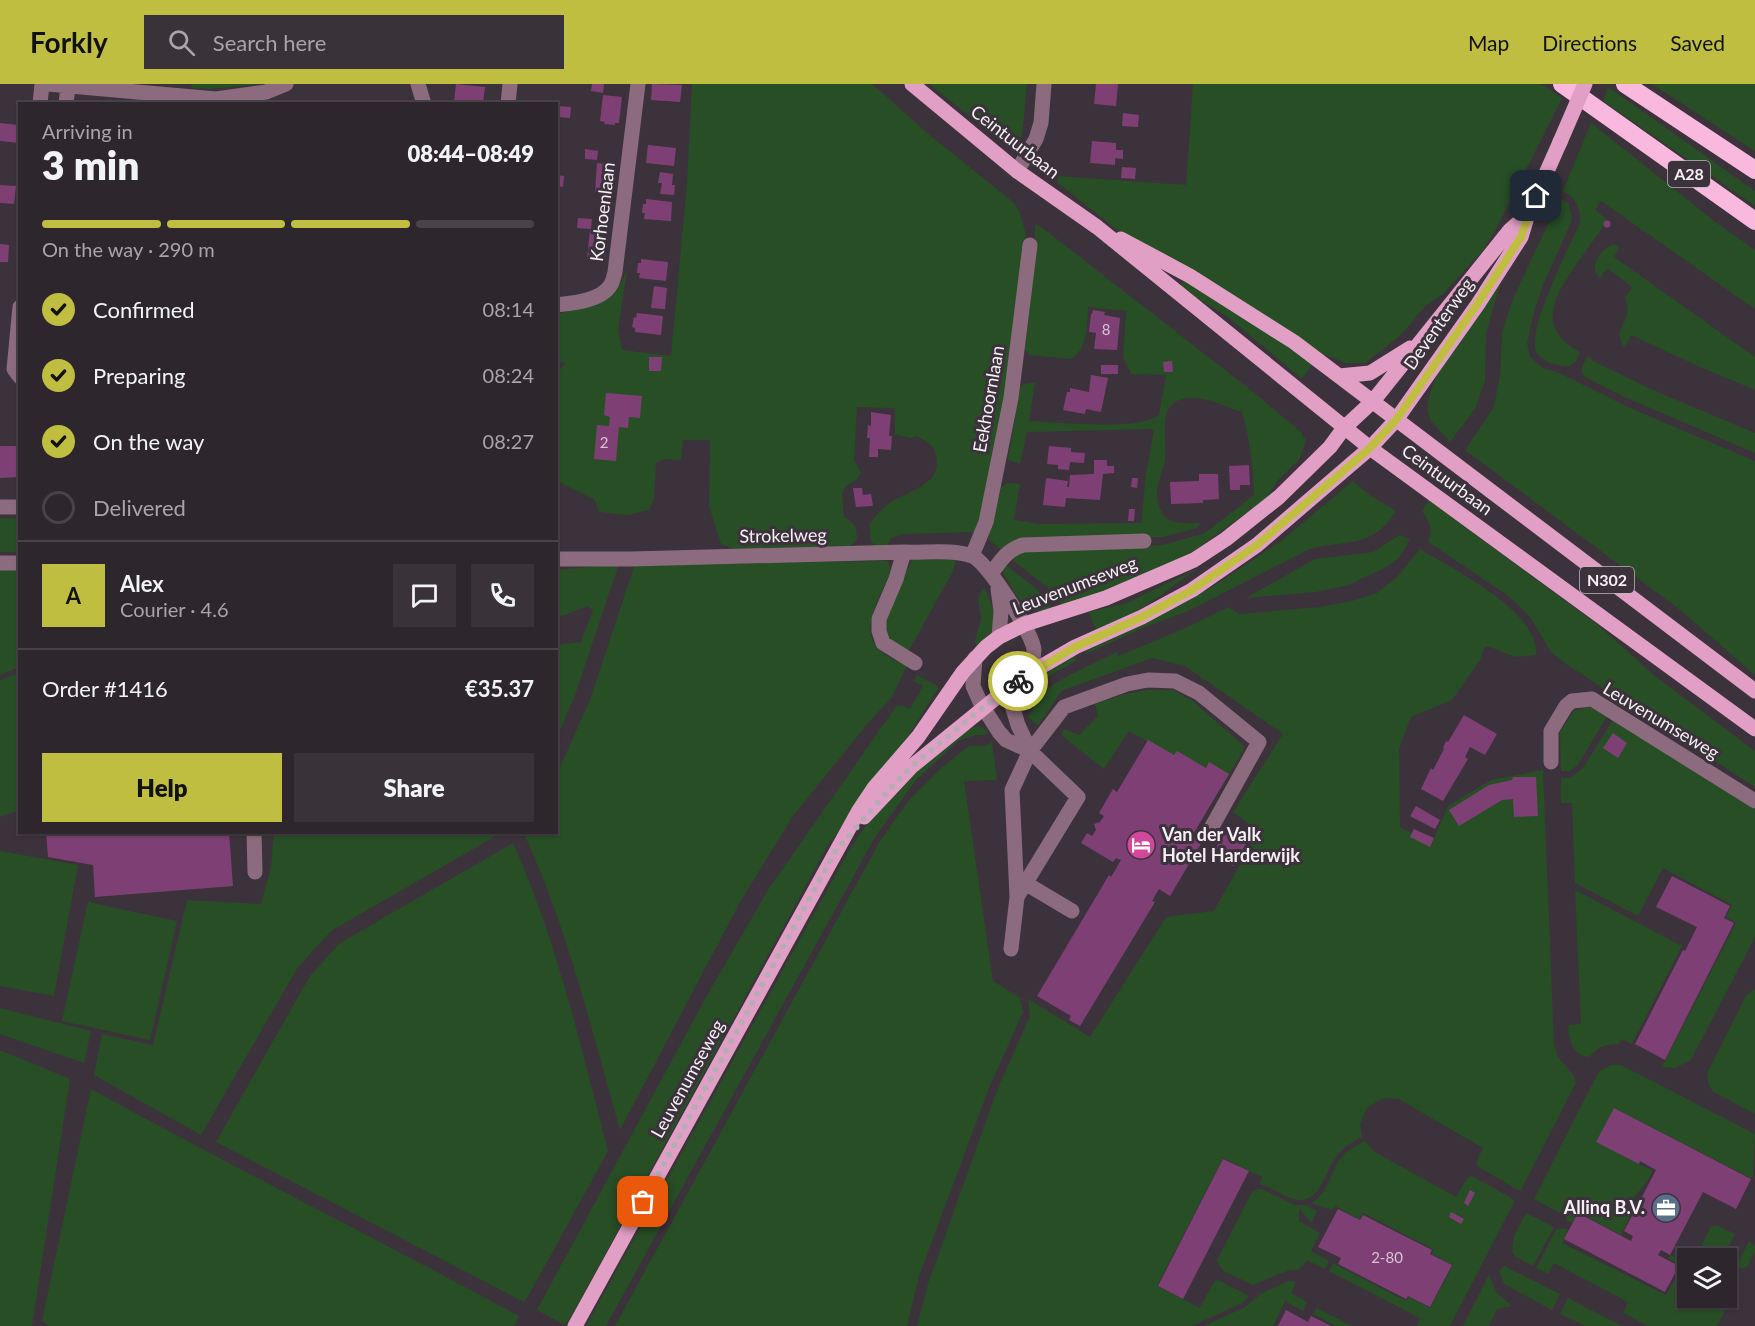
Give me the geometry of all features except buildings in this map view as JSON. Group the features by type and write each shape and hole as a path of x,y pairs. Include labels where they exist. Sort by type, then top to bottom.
{"highway":[{"name":"A28","path":"1562,84 1755,221"},
{"name":"A28","path":"1625,84 1755,170"}],"main road":[{"name":"Ceintuurbaan","path":"912,84 1017,171 1097,227 1370,448 1755,729"},
{"name":"Deventerweg","path":"1370,448 1396,420 1521,237 1528,214 1585,84"},
{"name":"Deventerweg","path":"1373,401 1510,230 1528,214"},
{"name":"Ceintuurbaan","path":"1097,227 1190,276 1294,342 1755,691"},
{"path":"1339,376 1370,373 1423,339"},
{"name":"Leuvenumseweg","path":"575,1326 835,852 874,788 918,736 975,658 999,637 1025,624 1106,598 1194,560 1226,539 1279,497 1330,447 1344,428 1373,401"},
{"name":"Leuvenumseweg","path":"835,852 911,767 983,707 1025,676 1075,647 1142,617 1192,590 1257,545 1370,448"}],"street":[{"path":"40,102 42,84"},
{"path":"48,84 216,99 266,92 285,84"},
{"path":"418,84 422,102"},
{"path":"508,102 510,84"},
{"name":"Korhoenlaan","path":"558,305 577,302 601,294 611,285 615,272 638,84"},
{"path":"1017,171 1036,139 1041,123 1044,84"},
{"path":"66,102 68,86"},
{"name":"Eekhoornlaan","path":"972,556 986,522 1011,398 1030,245"},
{"path":"18,328 14,369 18,374"},
{"path":"0,507 18,507"},
{"name":"Leuvenumseweg","path":"994,578 1003,556 1023,545 1144,541"},
{"path":"904,552 896,579 879,619 879,631 886,646 915,663"},
{"name":"Strokelweg","path":"558,559 904,552 972,556"},
{"path":"972,556 985,565 1025,624 1034,651 1032,662 1025,676"},
{"path":"0,563 18,563"},
{"path":"994,578 1001,611 999,637"},
{"path":"975,658 973,686 999,732 1006,740 1030,751 1078,797 1021,890"},
{"path":"1011,949 1021,890 1012,790 1030,751 1064,707 1127,684 1148,680 1175,681 1199,693 1259,742 1209,832"},
{"path":"1007,689 1017,725 1030,751"},
{"name":"Leuvenumseweg","path":"1551,762 1551,731 1566,706 1572,701 1592,699 1755,801"},
{"path":"254,834 255,872"},
{"path":"1021,890 1072,911"}],"green space":[{"path":"192,84 263,84 210,89 191,88"},
{"path":"692,84 872,84 932,137 1014,203 1020,213 1026,235 1022,273 1001,422 975,532 903,534 891,538 886,547 876,547 871,541 869,525 875,516 894,500 925,484 935,472 937,464 934,450 926,441 917,436 910,438 895,434 895,408 857,407 854,460 861,473 844,488 842,494 844,517 853,523 857,535 857,539 849,547 738,551 721,544 709,506 710,440 683,440 681,460 665,459 656,463 654,499 649,510 627,515 599,512 595,500 558,482 558,372 566,363 558,362 558,315 606,297 621,283 627,270 618,330 622,350 671,356 687,184"},
{"path":"929,84 1027,84 1022,136 1010,141 999,139"},
{"path":"1193,84 1541,84 1562,98 1484,249 1444,293 1425,306 1401,335 1365,363 1347,363 1315,351 1116,229 1058,183 1058,176 1186,185"},
{"path":"1652,84 1755,84 1755,151"},
{"path":"1608,87 1755,191 1755,206 1603,101"},
{"path":"1591,123 1718,224 1755,250 1755,309 1601,201 1595,210 1608,220 1562,286 1553,310 1553,321 1557,332 1580,352 1576,362 1568,366 1559,365 1545,361 1538,355 1535,340 1543,307 1580,223 1577,204 1563,191"},
{"path":"1560,198 1569,204 1572,220 1543,285 1534,312 1527,343 1530,357 1543,368 1559,373 1630,408 1755,461 1755,675 1679,609 1465,450 1494,407 1500,375 1502,332 1513,299"},
{"path":"1035,225 1053,236 1252,391 1302,433 1306,440 1299,460 1277,481 1268,497 1198,548 1155,573 1063,606 1047,587 1011,559 1016,552 1163,545 1205,533 1254,495 1253,474 1242,412 1200,398 1183,399 1170,406 1165,420 1165,459 1157,497 1161,511 1167,519 1181,523 1200,523 1197,528 1163,537 1087,539 1003,551 988,539 1001,488 1007,483 1020,484 1014,520 1039,524 1141,523 1154,429 1027,432 1020,464 1008,460 1020,388 1024,384 1035,383 1029,421 1135,423 1159,415 1166,375 1131,374 1123,357 1126,311 1088,307 1084,343 1071,359 1030,355 1025,349 1035,260"},
{"path":"1613,244 1620,247 1614,257 1755,357 1755,390 1631,335 1625,347 1622,345 1619,334 1627,312 1625,298 1632,287 1607,268 1600,278 1595,269 1600,254"},
{"path":"1503,273 1486,334 1485,381 1475,409 1450,442 1429,416 1428,402 1433,384 1455,343"},
{"path":"1185,279 1314,362 1302,379 1228,317 1179,287"},
{"path":"1588,356 1592,358 1591,360 1653,390 1755,433 1755,453 1627,398 1585,377 1582,369"},
{"path":"1353,481 1396,511 1378,532 1359,541 1310,549 1188,611 1145,627 1086,654 1084,650 1212,587 1280,542"},
{"path":"1429,500 1598,625 1655,676 1755,751 1755,787 1551,652 1530,617 1510,597 1428,542 1430,526 1422,511"},
{"path":"0,518 18,518 18,552 0,552"},
{"path":"1400,535 1410,540 1398,559 1349,585 1316,592 1246,598 1315,559 1373,552"},
{"path":"1420,549 1492,593 1524,623 1534,639 1536,655 1515,657 1488,646 1484,648 1480,660 1452,700 1411,717 1399,749 1400,827 1432,844 1448,806 1491,780 1543,770 1554,1044 1558,1057 1574,1076 1576,1083 1521,1190 1477,1166 1476,1163 1483,1148 1399,1099 1381,1099 1367,1108 1360,1124 1362,1137 1339,1153 1317,1191 1306,1199 1289,1198 1260,1184 1262,1177 1223,1158 1157,1286 1200,1308 1214,1282 1218,1280 1249,1296 1242,1303 1192,1326 917,1326 928,1284 996,1093 1030,1016 1028,999 1090,1037 1166,917 1214,911 1259,831 1233,812 1283,734 1185,666 1152,658 1061,691 1038,726 1028,717 1037,698 1064,678 1117,652 1118,656 1229,607 1239,614 1320,607 1352,601 1377,593 1397,577"},
{"path":"956,559 953,571 908,652 887,637 885,622 912,560"},
{"path":"888,561 891,570 873,613 870,626 872,637 877,647 889,657 907,665 892,697 868,723 793,816 740,902 620,1130 567,944 525,836 528,834 558,834 558,772 590,700 635,564"},
{"path":"619,564 575,695 558,735 558,645 581,642 593,610 588,606 558,616 558,570"},
{"path":"1005,564 1038,590 1053,609 1040,611 1026,606 1002,571"},
{"path":"1196,569 1132,614 1096,630 1089,612 1127,603"},
{"path":"0,570 18,570 18,667 0,675"},
{"path":"983,588 986,590 994,611 993,634 978,650 975,641 981,619 978,599"},
{"path":"1074,656 1076,661 1034,684 1024,706 1020,707 1024,689 1030,682"},
{"path":"18,673 18,810 0,817 0,680"},
{"path":"917,675 939,687 903,744 827,847 572,1315 565,1325 537,1310 705,999 768,890 897,705 910,709 923,686 914,681"},
{"path":"1148,690 1173,690 1193,701 1245,747 1225,782 1177,752 1173,756 1129,731 1104,769 1061,735 1064,729 1079,735 1098,716 1095,704 1125,694"},
{"path":"1589,707 1608,715 1577,766 1569,771 1561,771 1560,732 1574,711"},
{"path":"1614,718 1755,806 1755,937 1691,1060 1675,1068 1662,1067 1736,923 1726,917 1732,905 1663,868 1638,916 1575,883 1572,803 1561,803 1561,778 1570,778 1583,768"},
{"path":"978,726 988,731 986,735 975,735 958,741 915,781 875,837 606,1326 586,1326 858,837 888,798 925,761 953,739"},
{"path":"992,742 997,780 964,781 993,981 1020,998 1023,1012 989,1088 919,1276 907,1326 615,1326 880,841 909,800 940,769 969,746 985,746"},
{"path":"274,834 499,834 331,931 298,967 201,1135 94,1075 102,1034 153,1045 187,900 261,904 271,867"},
{"path":"513,843 529,880 555,956 608,1151 524,1302 216,1142 310,976 340,943"},
{"path":"0,851 78,865 54,996 0,986"},
{"path":"1575,890 1682,946 1632,1044 1621,1039 1618,1044 1602,1047 1589,1057 1579,1054 1572,1046 1568,1025 1581,1024"},
{"path":"88,902 177,921 150,1040 62,1021"},
{"path":"1755,989 1755,1114 1714,1092 1709,1086 1707,1073 1747,994"},
{"path":"0,1008 91,1031 84,1063 0,1034"},
{"path":"0,1050 70,1079 32,1326 0,1326"},
{"path":"1611,1065 1621,1065 1755,1134 1753,1179 1614,1108 1596,1142 1653,1171 1635,1196 1632,1213 1621,1235 1578,1212 1572,1223 1566,1220 1567,1217 1534,1199 1598,1073"},
{"path":"91,1089 519,1316 514,1326 49,1326 42,1321"},
{"path":"1365,1141 1375,1152 1456,1197 1468,1177 1472,1176 1513,1199 1514,1202 1450,1326 1417,1326 1420,1318 1329,1271 1333,1263 1406,1301 1409,1297 1430,1308 1453,1265 1432,1254 1433,1249 1363,1213 1359,1219 1335,1206 1332,1210 1311,1203 1324,1191 1341,1158"},
{"path":"1258,1189 1295,1205 1306,1205 1317,1211 1311,1223 1299,1208 1299,1221 1320,1233 1311,1251 1329,1261 1325,1269 1307,1260 1300,1269 1289,1270 1253,1285 1222,1270 1217,1261 1218,1258 1252,1192"},
{"path":"1526,1213 1554,1227 1533,1266 1516,1257 1512,1252 1514,1236"},
{"path":"1718,1226 1735,1234 1727,1248 1704,1248 1702,1245 1710,1228"},
{"path":"1557,1228 1560,1230 1562,1228 1568,1230 1562,1243 1666,1295 1677,1276 1677,1308 1726,1308 1717,1326 1648,1326 1623,1313 1628,1302 1554,1263 1548,1274 1536,1268"},
{"path":"1749,1241 1755,1246 1755,1252 1747,1267 1740,1269 1737,1265"},
{"path":"1671,1255 1677,1258 1677,1264 1668,1258"},
{"path":"1504,1266 1560,1294 1552,1310 1504,1284 1499,1271"},
{"path":"1489,1275 1496,1292 1512,1306 1497,1309 1489,1326 1463,1326"},
{"path":"1289,1281 1296,1282 1291,1293 1307,1302 1303,1311 1285,1301 1273,1326 1204,1326 1245,1307 1262,1293"},
{"path":"1568,1298 1622,1326 1585,1326 1560,1314"},
{"path":"1317,1308 1352,1326 1336,1326 1313,1314"}],"way so far":[{"path":"643,1202 835,852 911,767 1018,681"}],"place":[{"name":"Van der Valk Hotel Harderwijk","path":"1141,845"},
{"name":"Allinq B.V.","path":"1666,1208"}],"route":[{"path":"1018,681 1075,647 1142,617 1192,590 1257,545 1370,448 1396,420 1478,303 1521,237 1536,196"}]}
